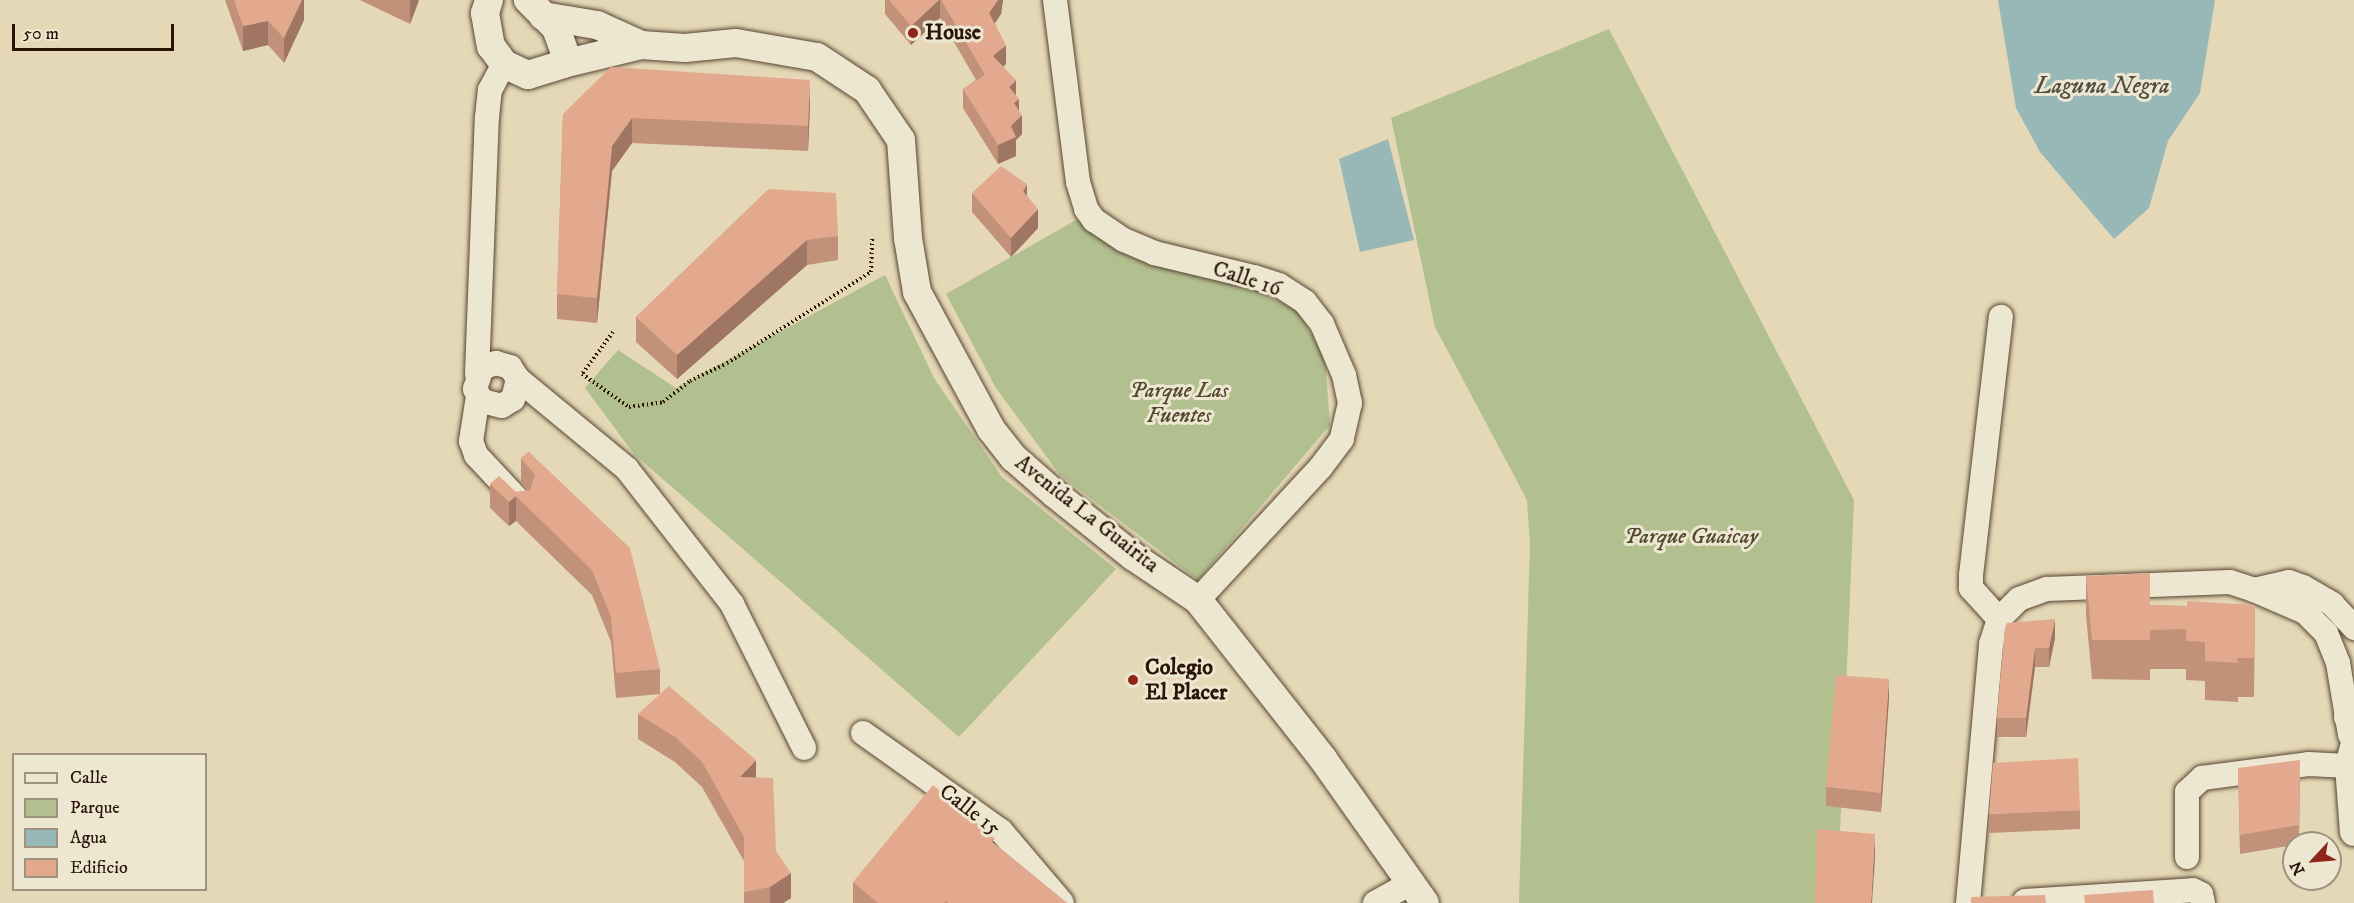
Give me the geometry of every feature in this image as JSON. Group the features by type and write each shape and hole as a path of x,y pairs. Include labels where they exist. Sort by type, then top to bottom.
{"street":[{"name":"Calle 16","path":"1055,0 1078,182 1086,209 1094,220 1154,253 1279,285 1305,302 1322,324 1344,375 1350,403 1342,439 1321,467 1198,600"},
{"path":"487,2 488,34 504,64 490,90 487,117 478,385 471,441 485,465 521,504"},
{"name":"Avenida La Guairita","path":"533,4 597,25 641,45"},
{"name":"Avenida La Guairita","path":"533,4 556,28 563,42 562,64"},
{"name":"Avenida La Guairita","path":"504,64 528,75 562,64 641,45 685,48 736,43 772,47 817,57 867,90 901,140 908,238 917,292 985,420 1014,458 1054,493 1134,557 1198,600 1323,759 1418,893"},
{"path":"481,306 514,373 513,399 492,415 484,437 485,465"},
{"path":"1999,619 1971,588 1971,575 2001,317"},
{"path":"478,385 489,364 514,373 627,470 732,604 804,748"},
{"path":"478,385 488,405 502,406"},
{"path":"1968,903 1991,644 1999,619 2019,599 2047,590 2230,582 2305,612 2326,633 2338,663 2351,721 2354,832"},
{"path":"2254,590 2289,582 2303,586 2332,604 2354,628"},
{"name":"Calle 15","path":"863,733 1001,831 1062,903"},
{"path":"2187,857 2187,792 2202,778 2351,758"},
{"path":"2025,901 2193,890 2201,894 2203,903"},
{"path":"1375,903 1418,893"}],"path":[{"path":"613,332 582,374 628,407 663,402 690,381 728,363 871,272 872,236"}],"green space":[{"name":"Parque Guaicay","path":"1609,29 1854,500 1837,903 1519,903 1530,544 1527,500 1435,327 1391,118"},
{"name":"Parque Las Fuentes","path":"1076,220 1133,257 1248,286 1298,311 1325,358 1330,425 1198,580 1060,475 996,388 946,294"},
{"path":"885,275 934,378 1002,477 1116,569 959,737 634,454 585,388 618,350 676,388"}],"water":[{"name":"Laguna Negra","path":"1998,0 2215,0 2200,93 2168,141 2149,208 2114,239 2040,152 2016,108"},
{"path":"1388,139 1414,240 1360,252 1339,159"}],"building":[{"path":"234,0 302,0 284,38 268,21 243,26"},
{"path":"889,0 939,0 911,26"},
{"path":"941,0 998,0 989,13 1006,45 993,56 1016,80 1009,87 1019,99 1014,103 1022,115 1011,126 1016,137 998,145 963,89 985,75"},
{"path":"611,67 810,80 808,126 632,118 612,146 597,298 557,294 563,114"},
{"path":"1001,166 1027,184 1023,191 1038,209 1011,238 972,193"},
{"path":"769,189 836,193 838,236 807,240 677,355 636,317"},
{"path":"529,452 630,548 660,669 616,673 611,617 592,570 516,496 509,502 490,484 499,476 516,492 530,490 535,475 521,458"},
{"path":"2150,573 2150,605 2187,606 2187,601 2255,605 2254,658 2237,658 2238,663 2205,661 2205,642 2186,641 2186,629 2150,630 2150,640 2092,640 2086,576"},
{"path":"2055,619 2049,648 2035,648 2026,718 1997,718 2007,623"},
{"path":"1836,675 1889,679 1881,793 1826,787"},
{"path":"669,686 756,760 740,777 773,778 776,851 791,873 770,887 744,892 744,837 702,762 675,737 638,714"},
{"path":"2078,758 2080,810 1989,814 1993,763"},
{"path":"2300,760 2299,825 2240,835 2238,768"},
{"path":"933,785 995,839 992,842 1067,903 948,903 946,901 944,903 878,903 853,882"},
{"path":"1817,829 1875,834 1871,903 1815,903"},
{"path":"2153,890 2154,903 2085,903 2084,895"},
{"path":"2045,895 2046,903 1971,903 1971,897"}],"place":[{"name":"House","path":"913,33"},
{"name":"Colegio El Placer","path":"1133,680"}]}
